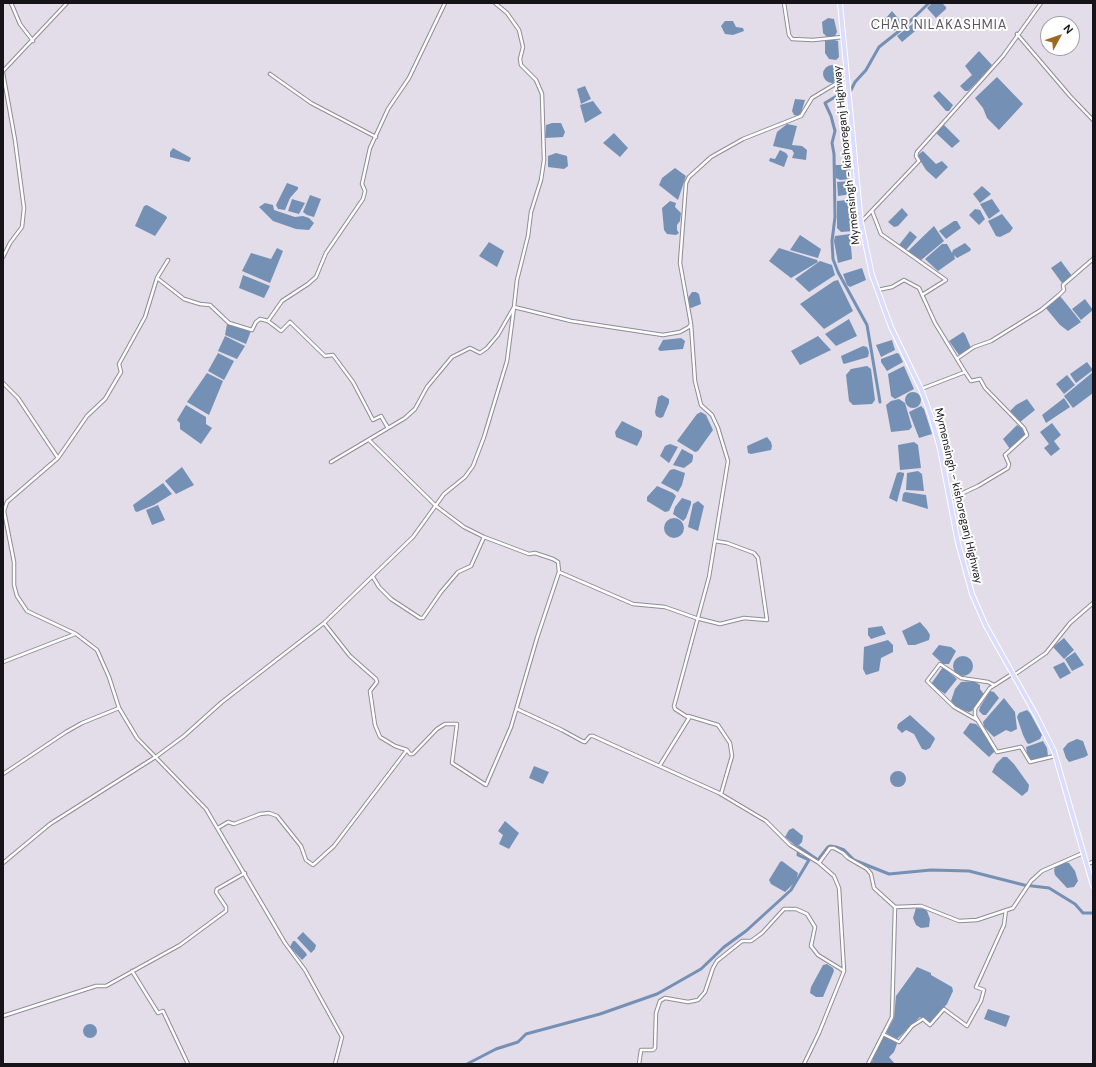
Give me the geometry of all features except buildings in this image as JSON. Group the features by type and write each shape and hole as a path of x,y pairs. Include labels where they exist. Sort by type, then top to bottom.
{"main road":[{"name":"Mymensingh - kishoreganj Highway","path":"840,3 861,223 877,290 891,327 921,389 936,434 958,543 972,594 986,626 1044,730 1055,756 1093,886"}],"street":[{"path":"11,3 20,24 33,41"},
{"path":"3,257 10,243 22,227 24,208 15,140 3,72 67,3"},
{"path":"268,321 282,301 316,277 326,253 363,199 365,191 362,184 370,148 388,109 409,78 445,3"},
{"path":"3,863 50,824 157,756 198,724 222,702 324,623 373,577 375,572 397,554 413,537 444,494 465,477 473,466 484,437 507,361 517,280 528,236 531,212 541,180 544,160 542,94 536,80 520,66 523,47 519,30 507,13 495,3"},
{"path":"784,3 789,35 792,39 813,40 843,37"},
{"path":"861,223 919,161 916,156 917,152 1003,56 1017,34 1041,3"},
{"path":"1017,34 1070,96 1093,120"},
{"path":"270,74 311,103 376,137"},
{"path":"721,794 732,756 730,743 718,725 688,716 675,709 674,706 709,577 728,461 718,428 712,415 701,405 695,381 691,324 680,262 686,183 700,166 711,156 743,139 801,116 814,96 847,77"},
{"path":"872,211 881,234 946,280 922,295"},
{"path":"958,358 974,347 991,341 1041,310 1064,290 1063,285 1093,259"},
{"path":"168,260 157,278 145,317 119,364 121,372 105,399 87,416 58,458 7,502 4,511 14,562 14,585 17,596 27,611 76,634 97,650 109,677 119,708 137,738 157,756 184,787 204,806 285,943 305,970 342,1037 335,1064"},
{"path":"157,278 184,299 200,304 210,304 229,323 252,330 260,318 268,321 281,331 290,322 325,356 333,355 353,382 373,420 381,416 388,428"},
{"path":"877,290 892,287 904,280 919,288 935,323 971,381 980,379 985,388 1024,428 1027,436 1005,456 1009,464 1008,468 978,486 950,499"},
{"path":"514,307 571,321 664,335 680,332 688,328 691,324"},
{"path":"331,462 405,418 416,409 427,387 452,357 470,348 480,353 487,348 498,335 514,307"},
{"path":"921,389 965,372"},
{"path":"3,383 18,398 58,458"},
{"path":"324,623 350,656 376,679 377,682 370,691 377,733 380,737 395,746 407,750 410,754 413,754 437,729 445,724 457,724 452,763 486,785 517,710 537,638 559,572 558,562 535,553 529,554 484,538 464,527 436,506 369,440"},
{"path":"373,577 379,587 392,599 420,618 423,618 441,592 458,572 471,566 484,538"},
{"path":"559,572 633,604 665,607 698,619 720,624 744,618 767,620 758,558 754,553 734,545 715,541"},
{"path":"1055,756 1030,762 1021,747 997,752 974,716 975,709 986,693 994,685 1046,653 1070,623 1093,603"},
{"path":"3,662 76,634"},
{"path":"977,720 954,707 927,681 940,664 961,678 988,682 994,685"},
{"path":"3,774 71,729 119,708"},
{"path":"517,710 562,730 582,741 585,742 590,736 592,736 660,765 721,794 766,821 799,850 819,863 834,876 839,888 844,971 819,1033 804,1064"},
{"path":"660,765 689,718 688,716"},
{"path":"218,828 228,822 234,824 260,814 269,813 277,816 301,846 306,860 312,865 334,846 407,750"},
{"path":"819,863 830,848 834,848 867,869 871,874 874,888 895,907 921,906 959,921 967,922 1013,908 1028,888 1031,881 1049,867 1084,853"},
{"path":"1087,864 1093,862"},
{"path":"3,1016 96,986 106,986 180,945 224,913 226,907 216,892 217,890 245,873"},
{"path":"868,1064 892,1017 895,907"},
{"path":"639,1064 641,1050 653,1050 655,1048 656,1013 660,1001 665,998 688,1002 698,1000 705,992 713,968 717,962 742,941 751,941 762,933 784,909 796,910 807,914 815,927 811,946 818,955 844,971"},
{"path":"883,1034 899,1042 912,1026 923,1019 930,1025 944,1009 967,1026 984,990 976,987 1004,925 1006,910"},
{"path":"132,971 158,1013 163,1011 188,1064"}],"water":[{"path":"932,3 942,3 946,7 946,9 936,18 927,8"},
{"path":"892,11 902,23 894,31 884,20"},
{"path":"828,18 834,19 837,32 835,36 827,37 823,33 822,22"},
{"path":"725,21 733,21 736,27 743,28 744,31 733,35 725,34 721,26"},
{"path":"915,22 918,23 920,27 902,42 897,36"},
{"path":"831,39 838,41 839,57 836,60 829,59 825,53 825,41"},
{"path":"979,51 992,65 968,91 965,91 960,86 972,75 965,66"},
{"path":"832,65 838,68 841,74 838,80 832,83 826,80 823,74 826,68"},
{"path":"997,77 1023,104 999,130 987,118 983,108 975,98"},
{"path":"585,86 591,99 581,104 577,89"},
{"path":"939,91 953,105 949,111 946,111 933,96"},
{"path":"795,99 805,100 801,113 798,116 794,115 792,111"},
{"path":"593,101 602,113 585,123 580,105"},
{"path":"561,123 565,132 563,137 545,138 546,125"},
{"path":"787,124 797,126 792,145 802,146 807,150 806,160 792,158 794,153 792,150 773,146 777,132"},
{"path":"944,125 960,141 952,148 936,133"},
{"path":"614,133 628,148 620,157 603,143"},
{"path":"173,148 191,158 189,162 170,157 170,152"},
{"path":"780,150 788,156 784,167 769,161 770,158 775,159"},
{"path":"923,151 936,164 942,161 948,167 936,179 926,170 918,157"},
{"path":"556,153 567,156 568,166 564,169 548,167 548,156"},
{"path":"835,165 850,165 850,179 840,180 836,178"},
{"path":"675,168 686,176 678,200 659,185 662,178"},
{"path":"850,181 852,183 853,194 838,196 837,182"},
{"path":"287,183 298,187 298,189 290,198 285,210 278,209 276,205"},
{"path":"982,186 991,194 980,203 973,194"},
{"path":"310,195 321,199 314,217 303,212"},
{"path":"292,199 305,203 299,214 288,211"},
{"path":"992,199 1000,211 989,219 980,204"},
{"path":"847,200 853,204 856,227 854,231 841,232 837,228 837,201"},
{"path":"670,201 676,203 675,207 681,213 680,221 677,225 677,230 679,233 676,235 667,234 664,230 662,208"},
{"path":"265,203 273,205 274,210 295,217 303,216 309,218 314,223 309,230 296,229 273,221 259,207"},
{"path":"147,205 167,218 155,236 135,226 144,206"},
{"path":"902,208 908,215 898,226 894,227 888,222"},
{"path":"975,209 980,210 985,219 979,225 969,215"},
{"path":"1002,214 1013,228 1010,232 1000,237 996,236 988,221"},
{"path":"954,221 957,221 961,228 946,239 939,231"},
{"path":"934,226 944,241 920,261 908,251"},
{"path":"910,231 917,237 906,250 899,245"},
{"path":"850,234 852,259 838,263 834,241 835,236"},
{"path":"800,235 821,249 818,258 790,250"},
{"path":"489,242 504,251 497,267 479,256"},
{"path":"965,243 971,249 970,251 957,258 954,255 955,259 938,271 925,259 942,244 947,244 952,253 953,250"},
{"path":"277,248 283,251 270,283 242,271 251,253 271,259"},
{"path":"779,248 817,260 818,262 791,278 769,261"},
{"path":"820,261 832,265 835,275 809,292 795,279"},
{"path":"1061,261 1072,276 1062,283 1051,268"},
{"path":"862,268 866,280 850,287 847,285 843,274"},
{"path":"243,275 270,286 264,298 239,288"},
{"path":"838,280 853,311 824,329 800,304 834,281"},
{"path":"692,292 699,294 701,304 691,308 689,307 688,298"},
{"path":"1060,296 1081,322 1068,331 1060,325 1045,307"},
{"path":"1085,299 1093,310 1081,320 1072,309"},
{"path":"849,319 857,336 836,346 825,334"},
{"path":"227,324 251,331 246,344 225,335"},
{"path":"963,332 971,348 959,355 949,341"},
{"path":"225,336 245,346 237,359 218,351"},
{"path":"818,336 831,350 800,365 791,351"},
{"path":"681,338 685,341 683,349 660,351 658,349 663,340"},
{"path":"892,340 895,350 881,357 876,345"},
{"path":"863,346 867,347 869,352 868,357 844,364 843,363 841,356"},
{"path":"218,353 234,361 224,380 208,371"},
{"path":"897,353 903,362 887,371 881,362 881,359"},
{"path":"1087,362 1093,370 1076,383 1070,374"},
{"path":"867,366 871,369 875,400 872,404 853,405 849,401 846,375 851,369"},
{"path":"904,366 914,389 895,399 891,396 888,374"},
{"path":"1093,372 1093,393 1073,408 1064,396"},
{"path":"207,373 223,381 209,415 187,402"},
{"path":"1067,375 1075,385 1064,394 1056,384"},
{"path":"913,392 920,397 921,400 916,407 913,408 906,403 905,400 910,393"},
{"path":"662,395 669,399 669,403 663,417 660,418 656,416 655,412 658,397"},
{"path":"1064,398 1070,407 1046,423 1042,415"},
{"path":"899,399 905,403 912,427 909,430 891,432 886,405 891,401"},
{"path":"1027,399 1035,410 1020,422 1010,411 1016,405"},
{"path":"186,405 206,417 206,424 212,428 201,444 180,429 180,423 177,420"},
{"path":"921,406 924,409 932,434 919,438 909,412"},
{"path":"701,412 706,415 713,430 698,451 695,452 677,441 697,414"},
{"path":"622,421 642,431 642,436 637,446 616,437 615,432"},
{"path":"1052,423 1061,435 1054,441 1060,449 1051,456 1044,448 1049,444 1040,432"},
{"path":"1017,425 1022,428 1025,435 1010,449 1003,439"},
{"path":"767,437 771,442 771,450 751,454 748,453 747,446"},
{"path":"914,442 918,445 921,468 900,470 898,445"},
{"path":"670,444 678,447 669,463 660,456 665,446"},
{"path":"682,449 693,455 692,462 684,468 673,465"},
{"path":"182,467 194,485 176,494 165,481"},
{"path":"674,469 685,473 682,485 678,492 661,483 670,470"},
{"path":"918,471 922,474 924,491 906,490 907,473"},
{"path":"897,473 904,473 904,475 897,502 889,498"},
{"path":"163,483 172,494 154,505 137,512 135,511 133,505"},
{"path":"657,486 673,493 676,496 669,511 665,512 647,501 647,497"},
{"path":"905,492 926,495 928,509 902,501 903,494"},
{"path":"682,498 691,501 686,518 683,521 673,514 675,507"},
{"path":"698,501 704,506 698,531 688,527 693,504"},
{"path":"158,505 165,520 152,525 146,510"},
{"path":"674,518 681,521 684,528 681,535 674,538 667,535 664,528 667,521"},
{"path":"920,622 930,635 929,640 915,645 908,645 902,631"},
{"path":"882,626 886,634 871,639 868,635 868,628"},
{"path":"1064,638 1074,650 1064,659 1053,647"},
{"path":"888,640 893,645 893,652 881,658 879,671 866,675 863,669 864,647"},
{"path":"939,645 951,647 956,651 949,664 943,664 932,654"},
{"path":"1075,652 1084,665 1072,671 1065,659"},
{"path":"963,656 970,659 973,666 970,673 963,676 956,673 953,666 956,659"},
{"path":"1064,662 1071,673 1060,679 1053,667"},
{"path":"943,667 957,679 945,694 931,684"},
{"path":"974,681 980,685 980,689 984,694 972,711 969,712 957,708 951,701 955,689 961,682"},
{"path":"990,691 994,692 999,698 986,715 983,715 979,711 980,707"},
{"path":"1004,698 1015,712 1017,729 1011,732 1006,730 994,737 984,727 983,722"},
{"path":"1027,710 1042,735 1040,739 1029,744 1023,735 1017,717 1019,713"},
{"path":"910,715 934,737 935,739 930,748 926,750 922,749 914,734 906,730 902,733 897,728 898,724"},
{"path":"970,723 976,724 986,734 995,751 989,757 963,733"},
{"path":"1077,739 1083,741 1088,755 1069,762 1063,749 1068,743"},
{"path":"1043,741 1047,748 1048,756 1031,761 1027,754 1026,747"},
{"path":"1003,757 1007,757 1014,764 1029,785 1028,791 1022,796 992,772 996,764"},
{"path":"534,766 549,772 543,784 529,778"},
{"path":"898,771 904,773 906,779 904,785 898,787 892,785 890,779 892,773"},
{"path":"505,821 519,833 509,849 499,844 503,835 498,831"},
{"path":"793,828 803,836 802,842 797,847 785,837 789,830"},
{"path":"782,861 798,873 796,881 785,892 771,884 769,880"},
{"path":"1063,862 1069,863 1075,871 1078,881 1074,887 1067,888 1055,875 1054,870 1056,866"},
{"path":"916,908 927,911 930,919 929,927 921,928 916,925 913,918"},
{"path":"303,932 316,945 315,949 311,953 297,938"},
{"path":"293,941 295,941 307,955 302,960 290,947"},
{"path":"827,964 833,968 834,971 823,997 816,997 810,993 811,987 823,965"},
{"path":"917,967 931,973 931,975 952,987 953,991 947,1004 930,1024 920,1017 897,1039 886,1033 894,1018 896,996"},
{"path":"988,1009 1010,1016 1006,1027 984,1019"},
{"path":"87,1024 93,1024 97,1028 97,1034 93,1038 87,1038 83,1034 83,1028"},
{"path":"883,1036 896,1042 897,1044 894,1052 889,1057 895,1064 869,1064 873,1060 872,1059"}],"waterway":[{"path":"851,90 855,82 866,70 879,47 903,28 929,3"},
{"path":"845,91 825,103 831,116 835,131 832,143 834,154 835,217 832,241 833,259 838,272 867,325 880,402"},
{"path":"799,847 818,860 828,847 836,847 844,850 854,860 889,874 931,870 969,871 1024,885 1049,888 1075,904 1083,913 1093,913"},
{"path":"467,1064 496,1049 518,1042 526,1034 600,1014 657,994 701,969 724,947 746,931 791,890 809,860 798,855 799,848"}],"district":[{"name":"CHAR NILAKASHMIA","path":"939,26"}]}
